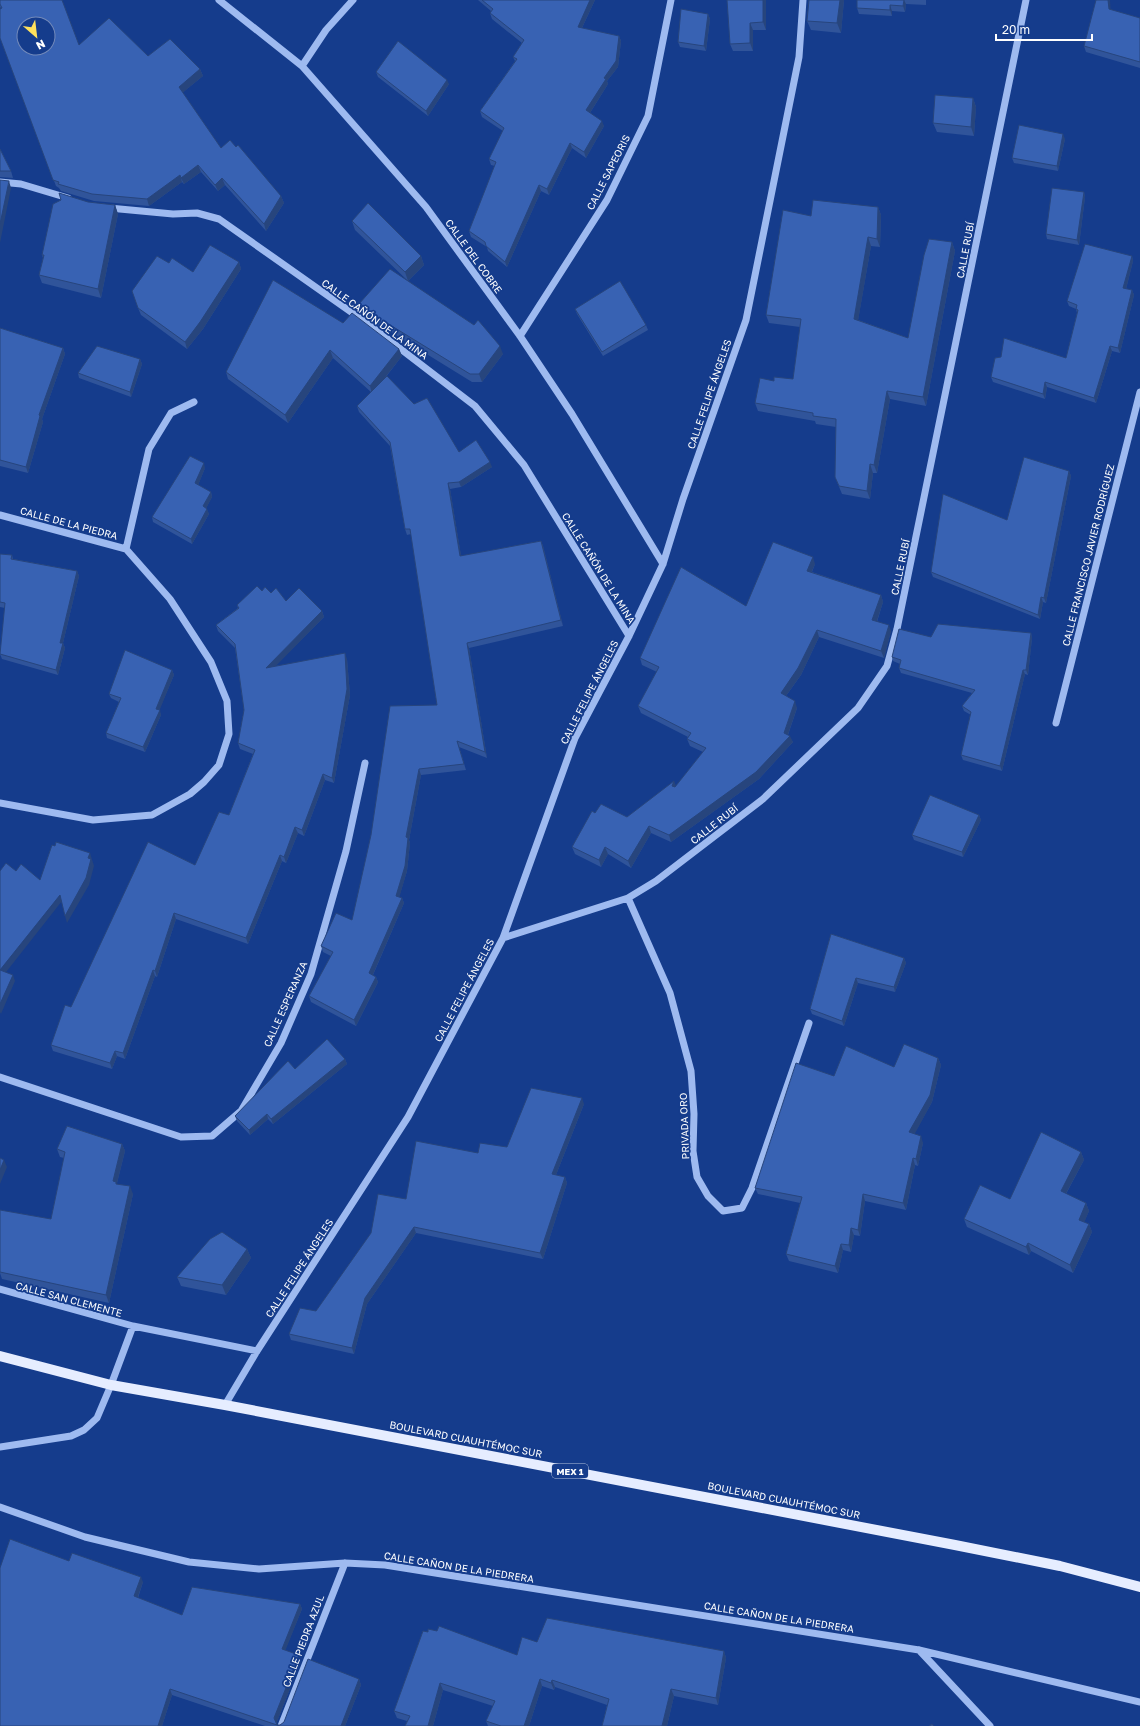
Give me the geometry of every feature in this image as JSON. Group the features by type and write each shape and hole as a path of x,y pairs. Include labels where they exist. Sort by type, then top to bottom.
{"main road":[{"name":"BOULEVARD CUAUHTÉMOC SUR","path":"0,1356 112,1385 225,1405 1045,1563 1138,1586"}],"street":[{"name":"CALLE DEL COBRE","path":"219,0 302,66 426,207 520,336 572,414 663,564"},
{"path":"302,66 326,30 353,0"},
{"name":"CALLE SAPEORIS","path":"520,336 607,200 648,116 671,0"},
{"name":"CALLE FELIPE ÁNGELES","path":"225,1405 257,1351 408,1117 503,938 575,738 628,636 663,564 683,499 746,320 799,57 803,0"},
{"name":"CALLE RUBÍ","path":"503,938 628,898 656,881 763,799 858,708 887,666 897,628 1026,0"},
{"path":"0,182 22,184 78,201"},
{"name":"CALLE CAÑÓN DE LA MINA","path":"99,207 173,214 197,213 218,220 368,324 475,406 524,466 628,636"},
{"name":"CALLE FRANCISCO JAVIER RODRÍGUEZ","path":"1056,723 1140,392"},
{"path":"126,549 149,449 172,413 194,402"},
{"name":"CALLE DE LA PIEDRA","path":"0,515 126,549 170,599 211,662 227,701 229,734 219,764 204,782 190,794 152,815 93,820 0,803"},
{"name":"CALLE ESPERANZA","path":"0,1077 181,1137 212,1136 218,1131 241,1111 281,1043 311,974 346,851 365,763"},
{"name":"PRIVADA ORO","path":"628,898 670,993 691,1071 694,1114 693,1151 697,1177 708,1196 723,1211 742,1208 752,1188 809,1023"},
{"name":"CALLE SAN CLEMENTE","path":"0,1290 133,1326 257,1351"},
{"name":"CALLE SAN CLEMENTE","path":"0,1447 71,1436 84,1430 97,1418 112,1385 133,1326"},
{"name":"CALLE CAÑON DE LA PIEDRERA","path":"0,1507 85,1537 189,1562 259,1569 345,1563 392,1566 919,1650 1140,1702"},
{"name":"CALLE PIEDRA AZUL","path":"280,1726 345,1563"},
{"path":"919,1650 990,1726"}],"building":[{"path":"0,0 62,0 79,45 109,18 148,56 170,39 200,69 179,87 221,148 230,140 236,147 238,145 281,196 264,224 222,178 215,185 198,165 181,178 180,175 147,199 92,194 58,184 59,182 53,180 0,38 0,9 2,8"},
{"path":"482,0 590,0 578,27 619,36 616,61 604,78 606,79 586,110 602,121 584,152 570,143 547,189 539,185 505,262 486,246 485,242 469,231 496,162 489,159 504,128 480,111 517,59 513,57 524,40 490,13 493,9"},
{"path":"727,0 763,0 763,22 750,23 750,43 730,44"},
{"path":"809,0 840,0 837,23 807,21"},
{"path":"857,0 904,0 903,6 890,5 890,10 857,8"},
{"path":"1096,0 1108,0 1109,9 1140,18 1140,62 1084,46"},
{"path":"681,9 708,14 704,46 678,42"},
{"path":"398,41 447,80 426,111 376,72"},
{"path":"935,95 973,98 971,127 933,123"},
{"path":"1019,125 1063,134 1057,166 1012,158"},
{"path":"0,149 11,171 0,171"},
{"path":"0,180 9,181 0,224"},
{"path":"1052,188 1084,192 1077,240 1046,234"},
{"path":"59,193 88,202 115,205 98,289 39,275 53,204 61,200"},
{"path":"813,200 878,207 877,239 868,237 854,319 908,338 924,255 929,239 952,242 923,397 887,391 874,465 870,464 867,491 839,486 835,477 836,419 813,416 813,413 755,403 760,378 774,381 774,377 793,379 801,319 766,315 783,210 811,216"},
{"path":"368,203 421,256 405,272 352,221"},
{"path":"1085,244 1132,256 1123,288 1132,290 1118,348 1110,346 1094,398 1045,382 1043,394 991,377 995,358 1001,357 1004,338 1066,358 1078,310 1076,309 1077,305 1067,301"},
{"path":"210,245 239,262 200,322 185,342 138,308 132,291 157,256 169,263 172,258 193,272"},
{"path":"390,269 474,325 478,320 500,346 479,374 470,374 382,320 385,325 358,305"},
{"path":"273,280 343,323 352,313 399,349 370,386 330,350 285,415 226,372"},
{"path":"620,281 646,325 602,352 575,309"},
{"path":"0,328 63,348 39,415 40,416 26,467 0,460"},
{"path":"97,346 140,359 130,392 78,373"},
{"path":"387,376 414,404 427,398 459,452 476,440 490,462 459,482 448,483 460,556 541,541 561,620 467,643 485,752 457,741 464,764 419,769 406,837 408,838 405,866 396,896 402,898 369,973 376,977 354,1020 309,996 333,952 321,946 336,913 352,920 371,835 390,706 437,705 410,529 405,529 390,442 357,406"},
{"path":"190,456 204,463 195,483 211,492 203,506 207,509 191,539 152,517"},
{"path":"1024,457 1069,471 1044,598 1041,597 1038,615 931,572 943,494 1007,520"},
{"path":"773,542 813,557 807,571 881,595 872,620 889,625 881,651 817,630 798,668 781,693 795,701 784,733 790,736 756,772 669,835 649,826 628,861 605,847 599,860 572,847 592,811 595,813 601,804 627,817 674,781 672,786 675,787 706,748 687,739 691,733 638,706 659,667 640,658 681,567 746,606"},
{"path":"0,554 12,555 11,559 77,571 60,643 63,643 56,670 0,654 5,603 0,602"},
{"path":"257,586 262,591 265,587 271,593 276,588 286,601 299,588 322,611 266,668 345,653 347,689 332,778 323,774 302,830 295,827 284,857 280,855 246,938 174,913 155,971 153,970 123,1053 115,1051 110,1063 51,1045 65,1005 71,1007 148,842 195,865 219,812 229,815 255,750 238,743 244,710 235,644 216,625 239,608 237,605"},
{"path":"938,624 1031,633 1026,670 1023,670 1000,766 961,755 971,712 962,706 975,690 899,668 901,660 892,657 899,629 931,637"},
{"path":"125,650 172,670 156,709 160,710 143,747 106,733 121,698 109,694"},
{"path":"930,795 979,815 962,852 912,835"},
{"path":"56,842 90,853 88,858 91,859 86,878 65,916 60,895 0,970 0,871 6,863 16,871 21,864 40,880 52,845 55,846"},
{"path":"831,934 904,958 894,987 856,978 842,1021 810,1009"},
{"path":"0,970 13,975 0,1004"},
{"path":"327,1039 345,1059 271,1119 267,1114 249,1130 235,1116 288,1061 295,1069"},
{"path":"904,1044 938,1058 930,1095 909,1132 921,1136 916,1159 913,1158 903,1203 863,1194 858,1230 851,1228 849,1245 841,1244 835,1266 786,1254 802,1197 755,1188 796,1063 834,1076 846,1046 894,1067"},
{"path":"531,1088 582,1098 552,1174 565,1177 540,1253 414,1227 365,1298 352,1348 289,1334 300,1308 316,1311 371,1233 378,1194 406,1199 416,1141 478,1153 480,1143 507,1147"},
{"path":"67,1126 122,1144 113,1181 116,1182 116,1184 130,1186 106,1295 0,1272 0,1210 51,1219 65,1152 57,1149"},
{"path":"1041,1132 1081,1152 1061,1191 1086,1203 1079,1220 1089,1224 1070,1265 1028,1243 1026,1247 964,1219 980,1185 1010,1199"},
{"path":"0,1158 4,1160 0,1170"},
{"path":"222,1232 247,1249 222,1285 177,1277 210,1239"},
{"path":"10,1539 69,1561 72,1553 141,1577 134,1596 182,1615 192,1587 300,1604 282,1649 299,1655 274,1718 277,1725 170,1689 158,1726 0,1726 0,1568"},
{"path":"547,1618 724,1651 716,1698 671,1689 662,1726 602,1726 609,1699 552,1680 551,1683 540,1679 524,1726 501,1726 486,1721 495,1701 440,1683 428,1726 405,1726 410,1716 394,1711 423,1631 428,1632 428,1629 437,1631 439,1626 517,1655 522,1637 537,1642"},
{"path":"308,1659 359,1679 341,1726 277,1725 284,1722"}]}
